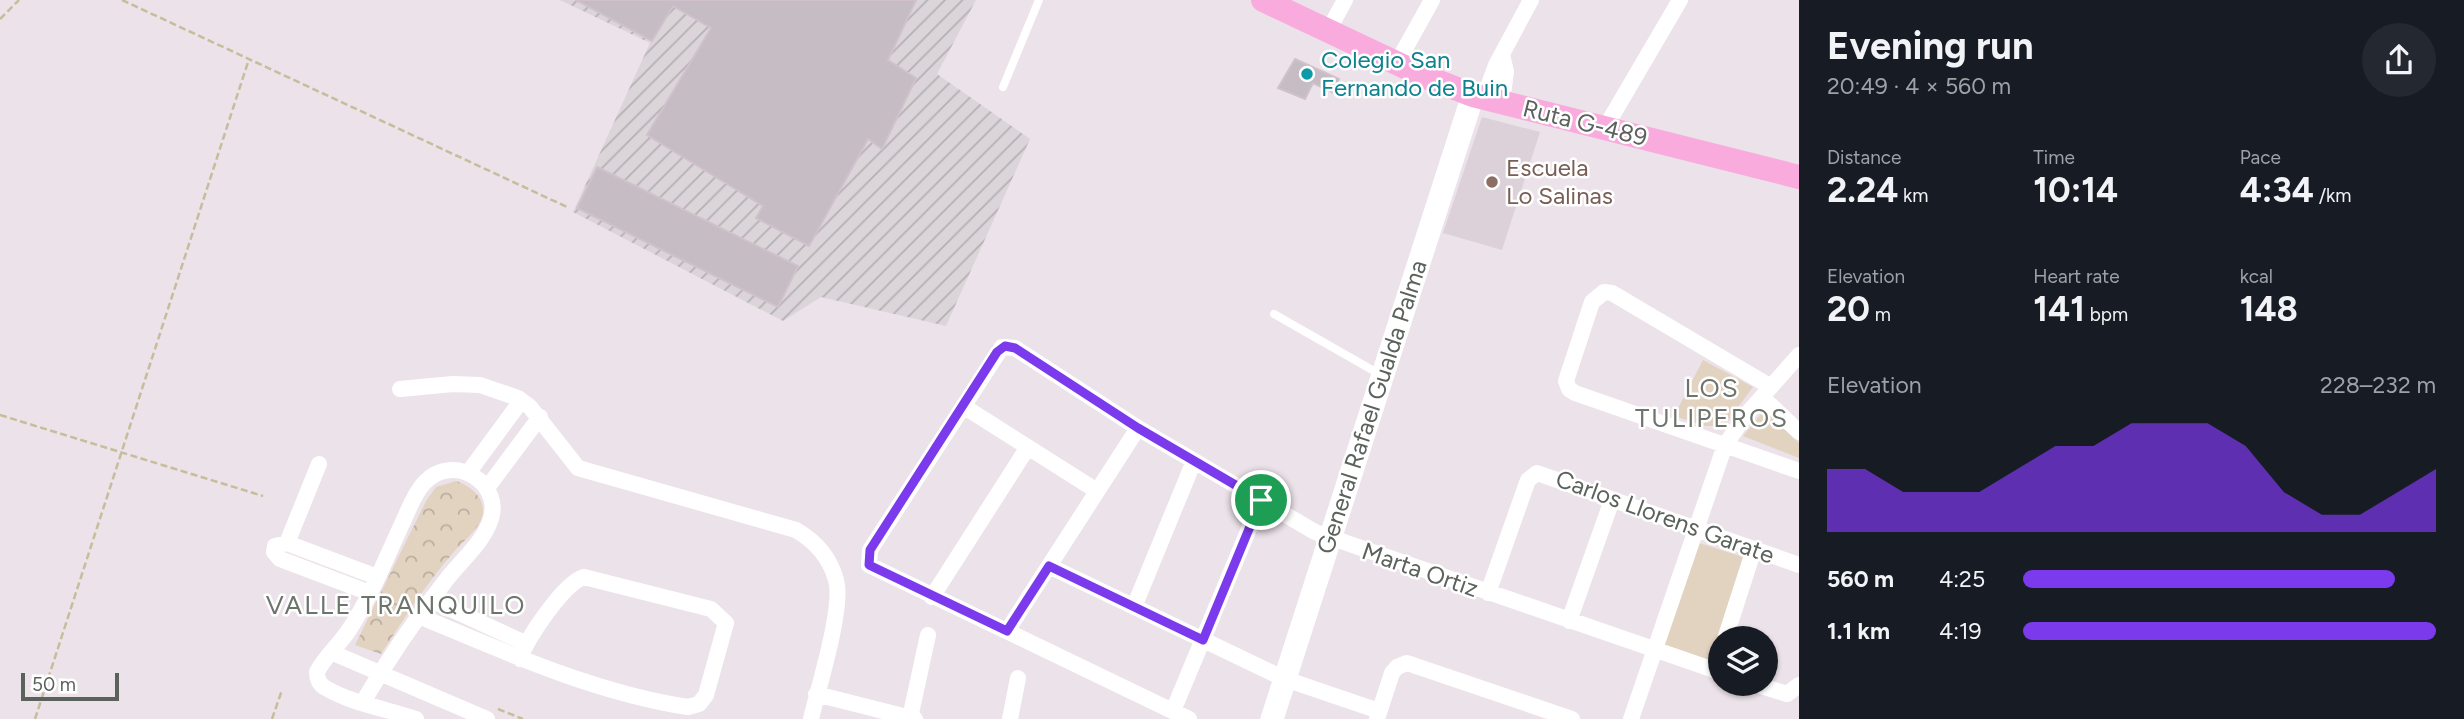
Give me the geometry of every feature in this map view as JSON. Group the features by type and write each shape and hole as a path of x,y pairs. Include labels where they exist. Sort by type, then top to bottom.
{"main road":[{"name":"Ruta G-489","path":"1263,0 1397,63 1486,98 1798,180"},
{"name":"General Rafael Gualda Palma","path":"1272,719 1383,377 1486,98"}],"street":[{"path":"1328,31 1345,0"},
{"path":"1397,63 1432,0"},
{"path":"1486,98 1506,78 1502,54 1531,0"},
{"path":"1605,128 1680,0"},
{"path":"1799,432 1767,392 1612,293 1600,293 1592,302 1567,376 1567,386 1575,393 1799,471"},
{"name":"Marta Ortiz","path":"963,406 997,352 1005,346 1015,348 1138,428 1329,538 1708,668"},
{"path":"1630,719 1725,445 1799,355"},
{"path":"400,389 453,384 480,385 521,401 540,417 578,468 796,530 814,541 836,580 838,600 811,719"},
{"path":"468,473 521,401"},
{"path":"1097,491 963,406 870,550 867,561 874,570 1189,719"},
{"path":"487,488 540,417"},
{"path":"1007,631 1138,428"},
{"path":"932,597 1028,447"},
{"path":"1134,607 1194,461"},
{"path":"287,543 319,464"},
{"path":"363,702 380,672 419,616 489,525 492,502 487,488 468,473 444,471 423,484 370,593 333,653 318,668 317,676 324,687 363,702 416,719"},
{"name":"Carlos Llorens Garate","path":"1488,593 1531,475 1543,473 1799,565"},
{"path":"1173,711 1261,500"},
{"path":"1569,621 1612,500"},
{"path":"370,593 280,559 274,552 275,546 287,543 377,577"},
{"path":"1729,626 1754,549"},
{"path":"1049,566 1285,679 1378,715 1392,673 1400,665 1411,664 1572,719"},
{"path":"419,616 523,651 619,690 676,705 693,706 706,695 726,625 721,615 711,609 584,577 573,583 523,651"},
{"path":"431,600 523,651"},
{"path":"816,694 913,718 928,635"},
{"path":"333,653 487,719"},
{"path":"1010,719 1018,678"},
{"path":"1778,692 1783,694 1795,689"}],"lane":[{"path":"1003,87 1039,0"},
{"path":"1274,314 1383,377"}],"path":[{"path":"0,19 19,0"},
{"path":"122,0 567,206"},
{"path":"35,719 249,59"},
{"path":"0,415 262,496"},
{"path":"272,719 282,690"}],"shaded area":[{"path":"560,0 976,0 937,74 1030,139 946,326 821,297 783,321 573,212 650,43"},
{"name":"Escuela Lo Salinas","path":"1482,117 1540,132 1502,250 1443,233"}],"green space":[{"path":"1703,360 1753,387 1724,426 1705,426 1674,416"},
{"path":"1765,409 1799,443 1799,458 1743,436"},
{"path":"456,481 473,491 481,501 483,513 479,524 433,577 381,654 355,645 426,501 436,487"},
{"path":"1699,543 1746,558 1722,626 1708,626 1708,660 1663,647"}],"building":[{"path":"576,0 916,0 888,60 916,78 882,149 868,139 809,246 756,218 763,206 647,135 711,28 673,6 652,41"},
{"name":"Colegio San Fernando de Buin","path":"1295,59 1339,79 1334,93 1313,83 1305,99 1278,88"},
{"path":"597,167 798,266 778,307 577,208"}],"place":[{"name":"Colegio San Fernando de Buin","path":"1307,74"},
{"name":"Escuela Lo Salinas","path":"1492,182"}],"district":[{"name":"LOS TULIPEROS","path":"1712,403"},
{"name":"VALLE TRANQUILO","path":"396,605"}],"route":[{"path":"1005,346 1015,348 1138,428 1261,500 1203,640 1049,566 1007,631 874,570 867,561 870,550 997,352 1005,346"}]}
